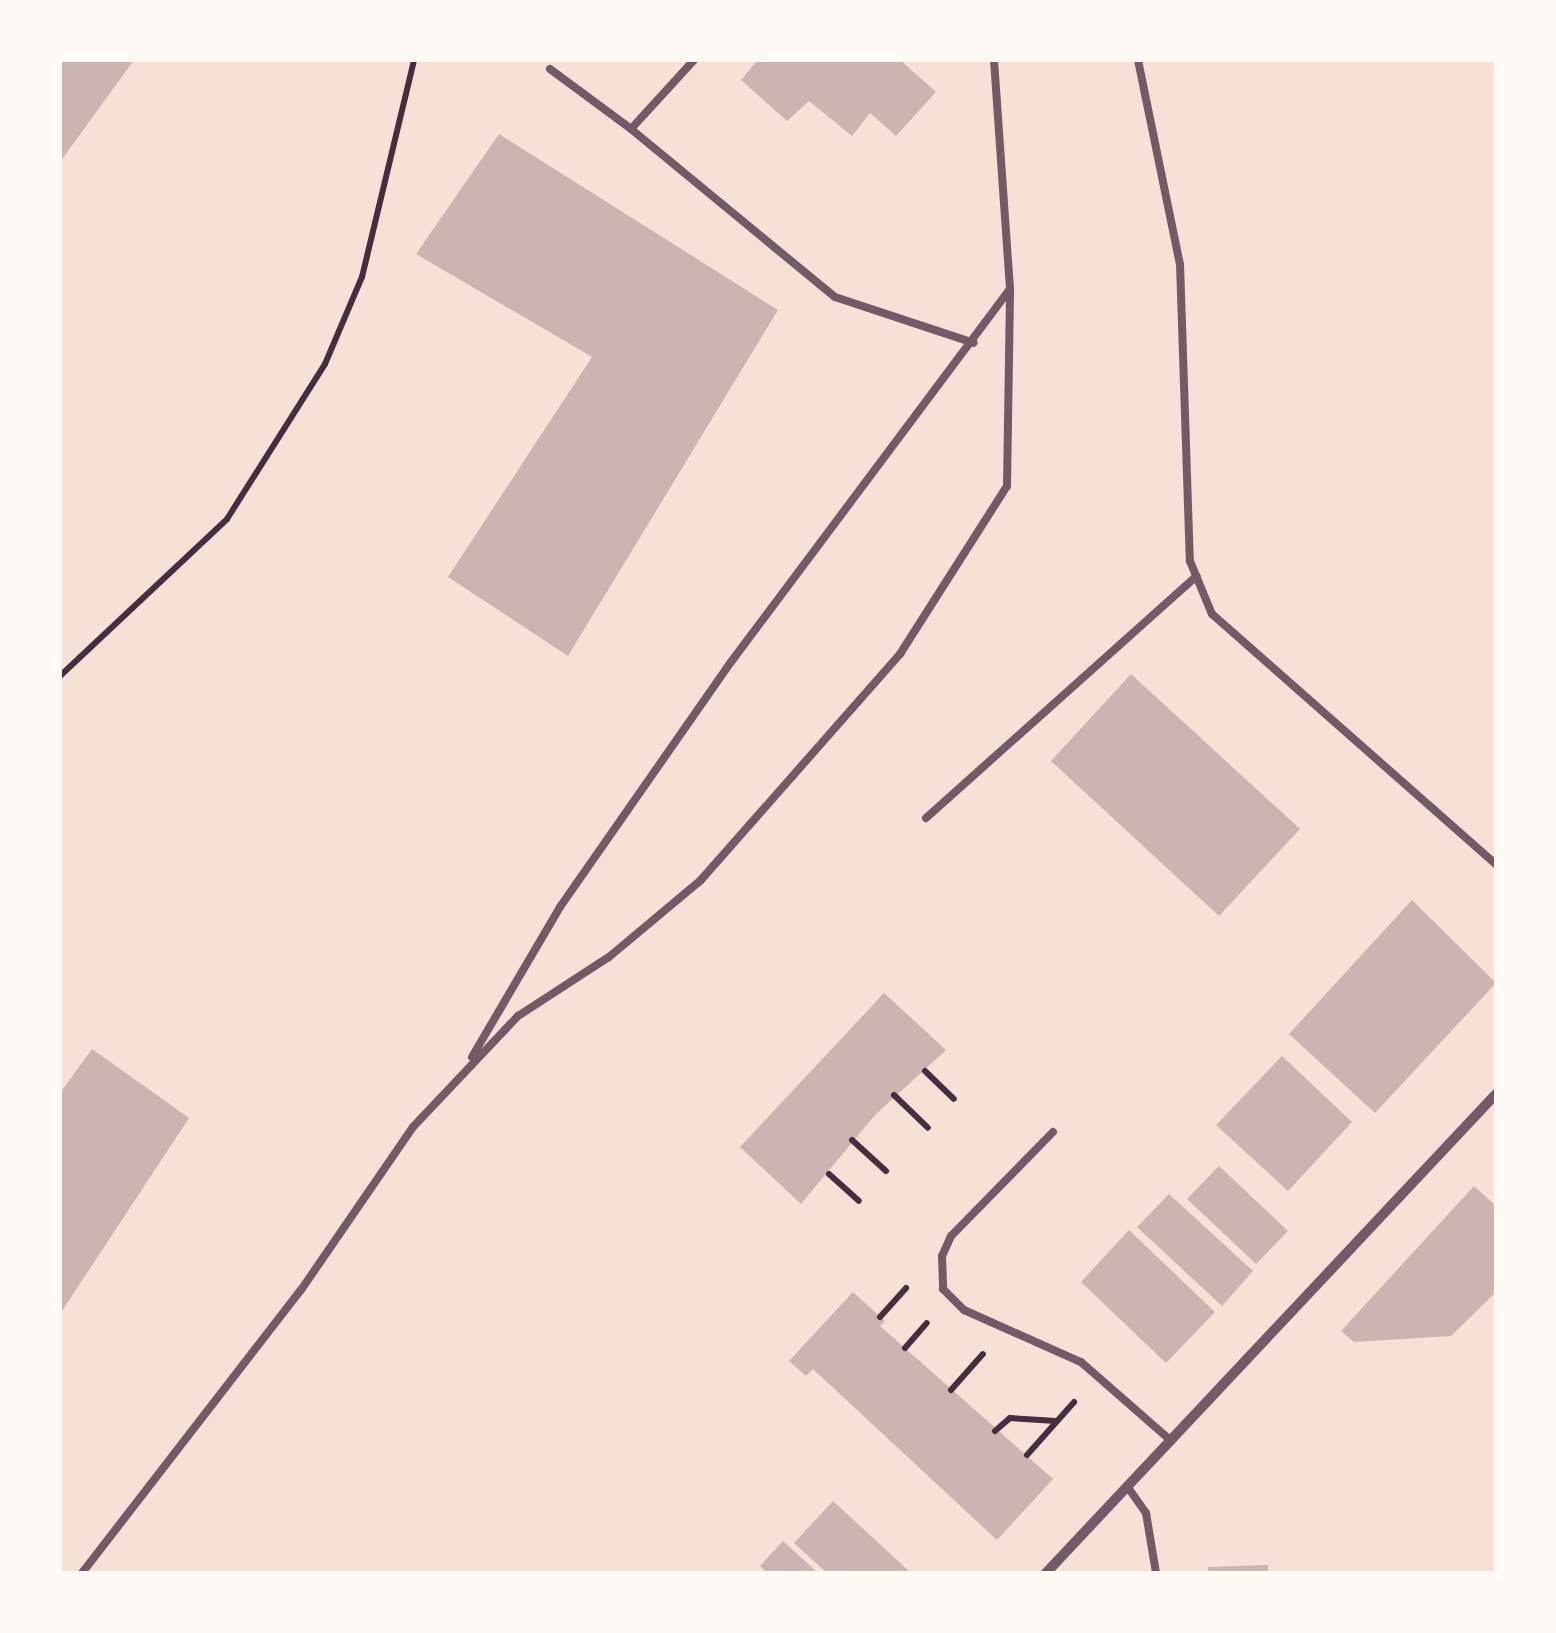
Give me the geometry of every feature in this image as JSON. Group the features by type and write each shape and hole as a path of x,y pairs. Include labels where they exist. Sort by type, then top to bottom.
{"street":[{"path":"1046,1573 1496,1094"}],"lane":[{"path":"631,129 694,60"},
{"path":"82,1573 301,1290 413,1126 518,1016 609,958 700,881 900,654 1008,486 1010,289 994,60"},
{"path":"1138,60 1180,264 1190,561 1212,614 1496,864"},
{"path":"550,69 631,129 835,298 974,343"},
{"path":"465,1069 560,907 720,678 974,343 1010,289"},
{"path":"926,818 1197,576"},
{"path":"1054,1132 952,1236 942,1256 943,1288 964,1310 1082,1362 1168,1440"},
{"path":"1126,1486 1146,1513 1156,1573"}],"path":[{"path":"60,676 227,519 324,364 362,277 414,60"},
{"path":"925,1071 954,1100"},
{"path":"894,1095 928,1128"},
{"path":"852,1140 886,1171"},
{"path":"829,1174 859,1201"},
{"path":"880,1317 906,1288"},
{"path":"905,1348 935,1314"},
{"path":"950,1390 988,1349"},
{"path":"1027,1454 1085,1390"},
{"path":"995,1432 1010,1418 1056,1422"}],"building":[{"path":"60,60 134,60 60,162"},
{"path":"758,60 900,60 936,92 896,136 870,113 852,136 809,101 787,121 741,80"},
{"path":"499,134 778,310 568,656 448,577 592,357 416,254"},
{"path":"1131,674 1300,829 1219,916 1051,761"},
{"path":"1412,900 1496,983 1375,1113 1289,1034"},
{"path":"884,993 946,1050 874,1116 801,1204 740,1147"},
{"path":"92,1049 189,1118 60,1314 60,1093"},
{"path":"1282,1056 1352,1122 1288,1191 1216,1125"},
{"path":"1219,1166 1288,1231 1256,1264 1187,1199"},
{"path":"1474,1186 1496,1206 1496,1292 1451,1336 1354,1342 1341,1331"},
{"path":"1169,1194 1253,1271 1222,1306 1137,1227"},
{"path":"1129,1230 1215,1312 1166,1363 1081,1282"},
{"path":"853,1292 885,1321 880,1326 1053,1479 997,1540 813,1369 806,1376 789,1361"},
{"path":"833,1501 911,1573 827,1573 794,1543"},
{"path":"783,1541 818,1573 767,1573 760,1566"},
{"path":"1268,1565 1268,1573 1208,1573 1208,1567"}]}
